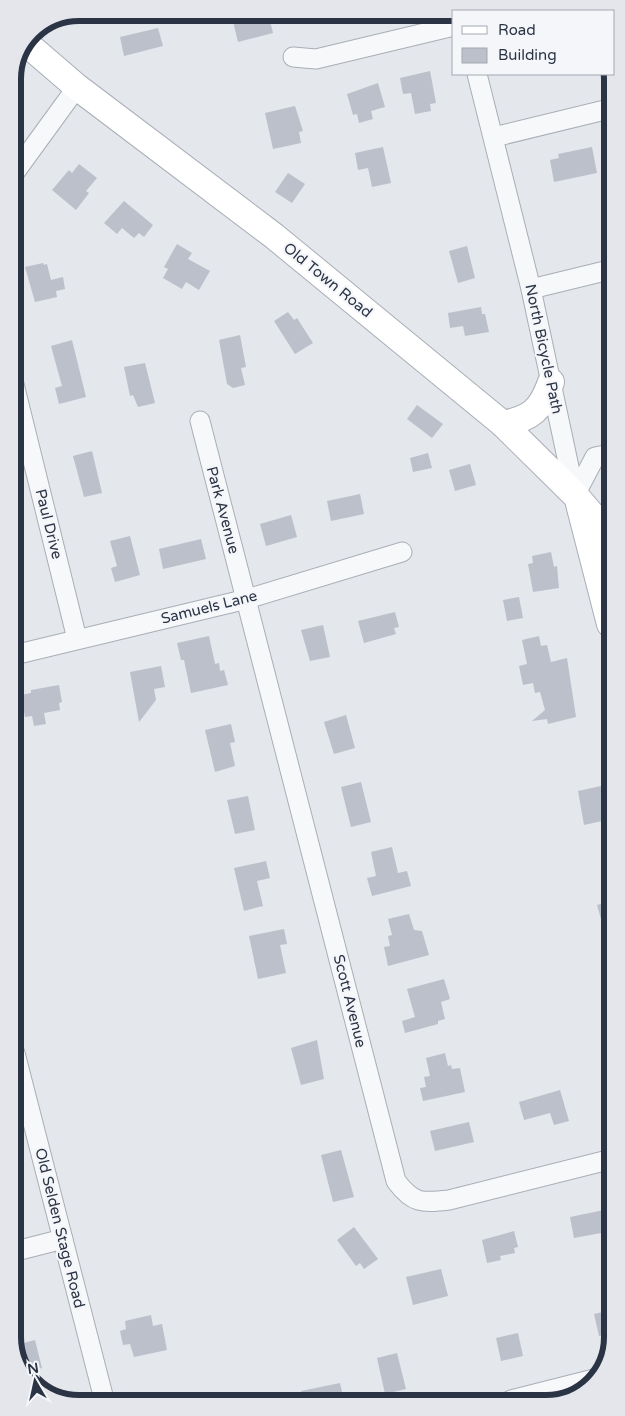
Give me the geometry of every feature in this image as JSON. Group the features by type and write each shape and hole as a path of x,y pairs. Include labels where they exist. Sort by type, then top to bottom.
{"main road":[{"name":"Old Town Road","path":"31,47 77,86 274,236 503,424 576,494 604,529"},
{"path":"503,424 520,420 533,413 540,406 551,382"},
{"name":"North Bicycle Path","path":"576,494 604,578"}],"street":[{"path":"293,57 316,59 452,26"},
{"name":"North Bicycle Path","path":"477,75 531,288 576,494"},
{"path":"21,164 77,86"},
{"path":"494,137 604,109"},
{"path":"531,288 604,271"},
{"name":"Paul Drive","path":"21,421 77,639"},
{"name":"Park Avenue","path":"200,421 247,599"},
{"path":"576,494 595,457 604,455"},
{"name":"Samuels Lane","path":"21,654 247,599 402,552"},
{"name":"Scott Avenue","path":"247,599 396,1181 407,1196 425,1203 449,1200 604,1161"},
{"name":"Old Selden Stage Road","path":"21,1075 103,1395"},
{"path":"21,1250 63,1239"},
{"path":"531,1395 582,1382"}],"building":[{"path":"233,21 270,21 273,33 238,42"},
{"path":"158,28 163,46 124,56 120,37"},
{"path":"430,71 436,103 430,104 431,111 415,114 411,93 403,94 400,78"},
{"path":"378,83 385,107 371,111 373,119 359,123 357,114 353,115 347,94"},
{"path":"295,106 303,131 299,132 301,143 273,149 265,113"},
{"path":"383,147 391,183 372,187 368,168 358,170 355,153"},
{"path":"592,147 597,173 554,182 550,160 559,158 558,154"},
{"path":"79,164 97,178 86,191 89,193 76,210 52,190 69,170 72,173"},
{"path":"288,173 305,184 292,203 275,192"},
{"path":"124,201 153,225 144,237 139,233 134,238 122,228 117,234 104,223"},
{"path":"177,244 192,253 188,259 210,271 199,290 186,282 182,289 163,278 168,269 164,267"},
{"path":"467,246 475,278 458,283 449,251"},
{"path":"43,263 44,265 47,264 51,280 63,277 65,289 56,291 57,297 35,302 25,267"},
{"path":"481,307 482,314 485,314 489,332 465,336 463,326 450,328 448,313"},
{"path":"288,312 294,320 297,318 313,343 295,354 274,321"},
{"path":"240,335 246,367 241,368 245,385 233,388 227,384 219,340"},
{"path":"72,340 86,397 59,404 55,388 62,386 51,346"},
{"path":"145,363 155,403 138,407 133,395 130,396 124,367"},
{"path":"417,405 443,424 432,438 407,419"},
{"path":"92,451 102,493 84,497 73,456"},
{"path":"428,453 432,468 413,472 410,458"},
{"path":"470,464 476,485 455,491 449,470"},
{"path":"360,494 364,514 331,521 327,501"},
{"path":"291,515 297,537 266,546 260,524"},
{"path":"130,536 140,575 115,582 111,568 117,566 110,541"},
{"path":"201,539 206,559 163,569 159,549"},
{"path":"551,552 554,567 557,566 559,588 533,592 528,564 533,563 532,556"},
{"path":"519,597 523,618 507,621 503,600"},
{"path":"395,612 399,627 394,628 396,634 364,643 358,621"},
{"path":"323,625 330,657 310,661 301,630"},
{"path":"209,636 215,664 219,663 220,671 224,670 228,685 191,693 184,660 181,660 177,643"},
{"path":"539,636 541,646 547,645 551,662 567,658 576,717 548,724 547,719 532,721 545,710 540,692 535,693 533,683 523,685 519,666 527,664 522,640"},
{"path":"161,666 165,687 154,689 156,700 139,722 130,672"},
{"path":"59,685 62,702 59,703 60,710 44,713 46,724 34,726 32,716 25,717 21,695 31,693 31,690"},
{"path":"346,715 355,748 334,754 324,722"},
{"path":"231,724 235,742 230,743 235,766 215,772 205,730"},
{"path":"361,782 371,822 351,827 341,787"},
{"path":"601,786 604,802 604,821 584,825 578,791"},
{"path":"248,796 255,830 235,834 227,800"},
{"path":"392,847 398,873 407,871 411,886 372,896 367,878 376,876 371,852"},
{"path":"266,861 270,878 257,881 263,906 244,911 234,868"},
{"path":"604,903 604,930 597,905"},
{"path":"409,914 414,930 422,931 429,955 388,966 384,947 390,946 388,936 392,935 388,919"},
{"path":"284,929 287,944 280,945 286,973 258,979 249,936"},
{"path":"444,979 450,999 441,1002 445,1019 438,1021 438,1024 405,1033 402,1021 415,1017 407,989"},
{"path":"317,1040 324,1079 301,1085 291,1048"},
{"path":"445,1053 448,1066 451,1065 452,1069 460,1068 465,1092 423,1101 420,1088 426,1087 424,1077 430,1076 426,1058"},
{"path":"560,1090 569,1121 554,1125 550,1113 524,1120 519,1102"},
{"path":"469,1122 474,1142 435,1151 430,1131"},
{"path":"341,1150 354,1197 333,1202 321,1155"},
{"path":"604,1210 604,1232 574,1238 570,1217"},
{"path":"354,1227 378,1259 364,1269 360,1263 356,1266 337,1240"},
{"path":"514,1231 518,1247 514,1248 515,1253 500,1256 501,1260 487,1263 482,1240"},
{"path":"441,1269 448,1296 413,1305 406,1277"},
{"path":"604,1312 604,1335 599,1336 594,1314"},
{"path":"151,1315 153,1326 162,1324 167,1350 134,1357 130,1344 123,1345 120,1331 126,1329 125,1321"},
{"path":"518,1333 523,1356 501,1361 496,1338"},
{"path":"35,1340 42,1368 32,1370 31,1369 24,1355 22,1344"},
{"path":"397,1353 406,1389 385,1394 377,1358"},
{"path":"340,1383 343,1395 302,1395 301,1391"}]}
